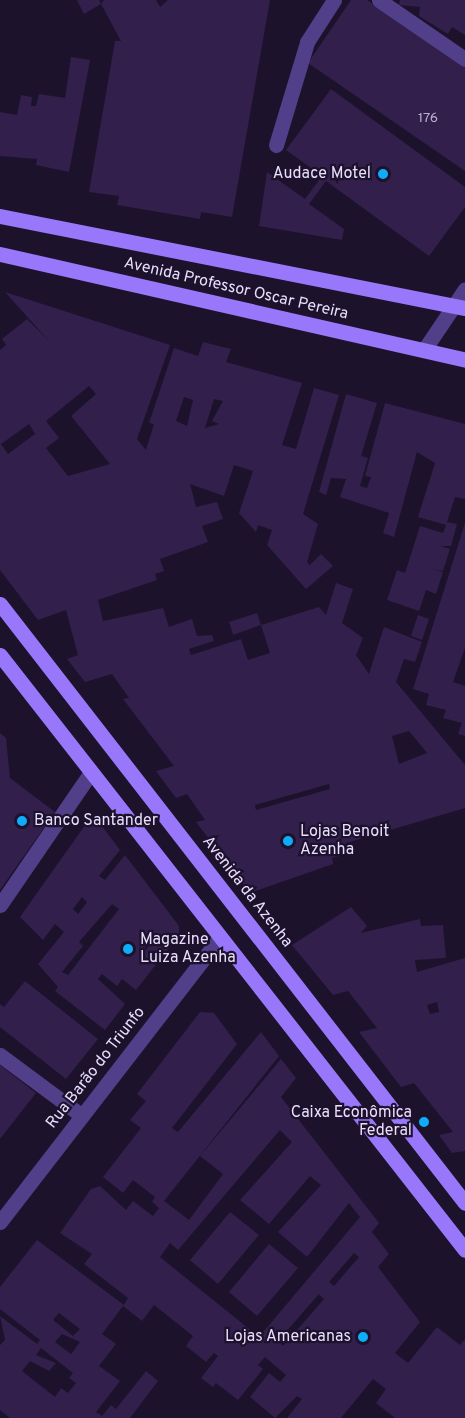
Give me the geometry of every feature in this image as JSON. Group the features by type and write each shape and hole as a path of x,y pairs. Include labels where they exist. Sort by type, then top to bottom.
{"main road":[{"name":"Avenida Professor Oscar Pereira","path":"0,216 459,307"},
{"name":"Avenida Professor Oscar Pereira","path":"0,254 465,360"},
{"name":"Avenida da Azenha","path":"0,604 465,1203"},
{"path":"0,655 465,1250"}],"street":[{"path":"276,145 307,42 334,0"},
{"path":"379,0 465,59"},
{"path":"424,350 459,307 465,289"},
{"path":"0,905 91,772"},
{"name":"Rua Barão do Triunfo","path":"0,1222 220,937"},
{"path":"0,1055 82,1116"}],"building":[{"path":"77,0 99,0 101,4 84,14"},
{"path":"104,0 156,0 160,7 168,0 270,0 232,217 201,212 200,219 117,205 119,196 89,192 115,41 121,41 101,4"},
{"name":"Audace Motel","path":"351,0 367,0 465,67 465,171 308,63"},
{"path":"400,0 465,0 465,35 452,27 448,34 419,16 420,7 399,5"},
{"path":"71,57 90,60 69,172 36,165 37,159 0,156 0,112 17,115 21,95 32,97 31,106 36,106 39,94 65,98"},
{"name":"Audace Motel","path":"331,89 465,187 465,207 429,256 326,181 309,204 344,229 342,240 259,226 267,172 305,199 322,176 286,150"},
{"path":"5,292 170,345 137,439 146,450 154,424 149,423 174,348 198,356 203,342 231,349 226,362 302,383 282,445 296,449 314,388 339,395 303,514 318,524 307,562 310,565 321,554 333,566 306,589 267,545 272,530 258,525 256,532 239,513 253,471 234,465 224,496 190,484 196,507 217,502 223,519 202,526 208,542 160,559 164,571 155,574 157,580 98,600 103,621 163,608 169,627 192,619 197,636 212,635 214,641 189,649 191,655 241,639 248,660 270,653 261,625 319,607 326,615 336,583 353,589 342,623 363,638 356,655 369,674 384,627 422,642 415,662 404,659 396,682 465,765 465,808 346,843 349,854 332,858 333,864 250,893 196,822 205,820 187,794 176,798 156,771 174,766 123,699 129,698 112,674 85,682 67,659 78,655 66,610 38,620 0,570 0,350 6,345 2,339 27,319 49,341","holes":["89,386 96,394 71,416 110,464 68,476 46,448 59,438 46,421","184,397 193,400 187,426 176,421","214,399 223,401 212,421 219,424 205,428","29,424 35,434 8,454 1,444","409,731 427,753 399,764 392,736","329,784 330,789 256,810 255,805"]},
{"path":"346,394 377,403 361,456 368,458 360,486 367,488 371,477 365,476 385,403 465,424 465,499 455,497 447,522 457,524 451,546 440,546 450,549 443,571 432,569 443,572 436,594 426,590 419,611 387,600 397,570 405,573 420,526 443,533 446,525 418,517 435,463 417,452 394,537 383,533 389,513 340,497 346,479 331,478 326,495 319,492"},
{"path":"465,523 465,648 453,682 465,686 465,736 458,734 462,723 443,718 446,710 426,705 429,694 413,689"},
{"path":"257,613 261,625 233,635 229,622"},
{"path":"418,615 429,619 422,640 411,636"},
{"path":"0,733 6,738 10,778 55,812 0,890"},
{"path":"93,814 120,850 99,876 105,880 125,855 179,926 179,935 136,990 122,979 117,986 102,974 98,979 125,1004 105,1030 55,991 58,987 38,964 64,932 55,924 43,940 20,917","holes":["82,897 87,902 78,914 73,909","112,904 119,909 68,975 62,972 83,946 79,942"]},
{"path":"351,907 367,926 361,933 420,919 421,926 443,925 446,958 415,960 417,972 465,958 465,1151 452,1153 439,1135 453,1132 414,1083 401,1087 359,1032 377,1028 348,991 333,995 292,945","holes":["437,1002 439,1012 430,1014 427,1005"]},
{"path":"25,981 98,1039 66,1079 0,1027 0,1004 4,1007"},
{"path":"200,1012 214,1013 237,1044 172,1128 178,1132 261,1032 279,1056 164,1201 189,1220 223,1174 200,1156 281,1059 296,1078 281,1097 379,1223 372,1232 389,1254 378,1267 420,1322 395,1353 408,1363 437,1327 460,1345 465,1339 465,1418 395,1418 376,1403 386,1389 373,1379 341,1418 287,1418 302,1399 297,1396 275,1418 250,1397 269,1373 280,1382 286,1375 265,1357 258,1365 263,1369 238,1400 216,1383 213,1387 201,1378 218,1356 214,1353 206,1362 186,1346 193,1336 154,1305 142,1321 123,1306 102,1334 116,1344 99,1366 120,1381 96,1412 102,1416 111,1405 116,1409 146,1371 158,1381 130,1418 10,1418 0,1410 0,1345 5,1340 0,1316 37,1344 40,1340 0,1309 0,1287 37,1240 124,1305 128,1298 84,1264 92,1254 60,1233 91,1189 100,1186 126,1210 133,1201 153,1216 159,1208 152,1202 155,1197 133,1180 123,1193 103,1177 141,1128 130,1120 146,1101 137,1094","holes":["280,1130 292,1142 240,1200 269,1224 310,1176 321,1185 278,1232 307,1257 349,1203 360,1217 259,1337 160,1257 170,1243 178,1250","354,1253 359,1257 334,1286 329,1282","319,1294 324,1299 283,1346 278,1341","59,1313 80,1329 73,1336 53,1320","62,1334 80,1342 71,1354 55,1342","41,1348 73,1373 69,1378 76,1383 68,1393 61,1388 55,1397 22,1371 30,1361 49,1371 56,1363 36,1355"]},
{"path":"0,1065 36,1093 0,1139"},
{"path":"230,1212 259,1235 218,1284 190,1260"},
{"path":"269,1244 298,1268 257,1316 229,1292"}],"place":[{"name":"Audace Motel","path":"383,174"},
{"name":"Banco Santander","path":"22,821"},
{"name":"Lojas Benoit Azenha","path":"288,841"},
{"name":"Magazine Luiza Azenha","path":"128,949"},
{"name":"Caixa Econômica Federal","path":"424,1122"},
{"name":"Lojas Americanas","path":"363,1337"}]}
